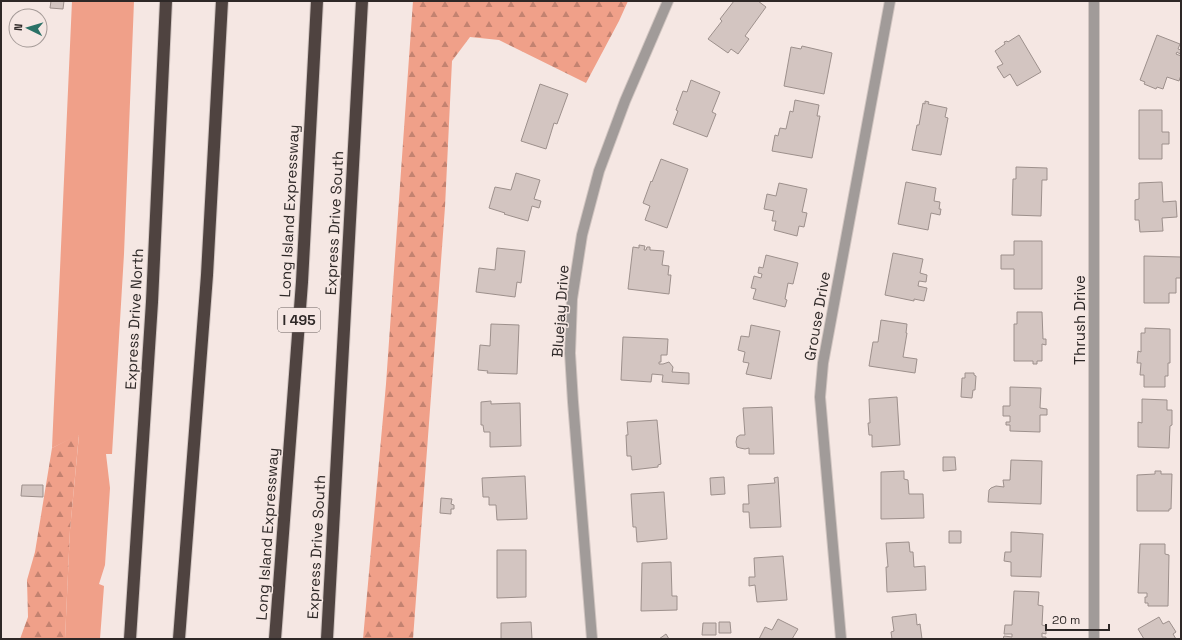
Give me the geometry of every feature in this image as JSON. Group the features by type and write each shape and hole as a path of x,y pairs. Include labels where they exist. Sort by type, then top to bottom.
{"highway":[{"name":"Express Drive North","path":"130,639 151,310 166,1"},
{"path":"179,639 207,275 222,1"},
{"name":"Long Island Expressway","path":"275,639 302,282 317,1"},
{"name":"Express Drive South","path":"327,636 362,1"}],"street":[{"name":"Bluejay Drive","path":"592,639 572,402 570,353 572,299 582,235 599,171 625,102 668,1"},
{"name":"Grouse Drive","path":"841,639 820,397 823,363 890,1"},
{"name":"Thrush Drive","path":"1094,1 1094,639"}],"green space":[{"path":"72,1 134,1 124,254 112,454 106,454 110,488 105,565 99,584 104,586 100,639 65,639 70,530 79,435 52,448"},
{"path":"413,1 628,1 586,83 499,40 470,37 452,61 445,207 413,639 363,639 386,384"},
{"path":"79,434 70,530 65,639 20,639 28,617 27,580 35,552 52,448"}],"building":[{"path":"51,1 64,1 63,9 50,8"},
{"path":"734,1 758,1 766,7 745,36 749,39 738,54 731,49 728,53 708,39 722,21 720,19"},
{"path":"1019,35 1041,72 1017,86 1010,74 1004,78 997,67 1003,64 995,51 1005,44 1004,42 1008,42"},
{"path":"1157,35 1180,44 1178,49 1181,50 1180,54 1177,52 1176,54 1181,56 1181,75 1179,81 1167,77 1163,89 1157,87 1156,89 1144,84 1145,82 1140,80"},
{"path":"802,46 832,53 824,94 784,86 791,47 801,49"},
{"path":"691,80 720,92 712,112 716,114 707,137 673,124 683,91 687,92"},
{"path":"540,84 568,94 557,124 554,123 546,149 521,141"},
{"path":"795,100 819,105 817,116 820,116 812,158 772,151 775,135 778,136 780,128 786,129 790,111 793,112"},
{"path":"925,101 929,102 928,104 947,108 945,117 948,118 941,155 912,150 917,125 919,125 923,103 925,104"},
{"path":"1139,110 1162,110 1162,132 1169,132 1169,144 1162,144 1162,159 1139,159"},
{"path":"661,159 688,169 667,228 645,220 650,206 643,203"},
{"path":"1016,167 1047,168 1047,180 1042,180 1041,216 1012,215 1013,179 1016,179"},
{"path":"516,173 540,180 534,199 541,201 539,208 532,206 528,221 489,208 495,187 511,190"},
{"path":"906,182 936,188 934,201 940,202 940,215 931,213 928,230 898,224"},
{"path":"1162,182 1163,202 1176,201 1177,217 1162,218 1163,231 1140,232 1139,220 1135,220 1135,200 1139,199 1139,183"},
{"path":"779,183 807,189 802,212 807,213 804,227 799,226 797,236 774,230 776,221 772,221 774,211 764,209 767,194 776,196"},
{"path":"1014,241 1042,241 1042,289 1014,289 1014,269 1001,269 1001,255 1014,255"},
{"path":"639,245 645,246 644,250 646,250 647,247 650,247 650,250 664,251 662,265 669,266 668,275 671,275 669,294 628,289 633,247 639,248"},
{"path":"497,248 525,251 521,283 517,282 515,297 476,292 479,268 495,270"},
{"path":"893,253 923,259 920,273 927,275 926,282 919,281 918,286 927,288 924,301 914,299 914,301 885,295"},
{"path":"766,255 798,263 793,284 788,283 785,307 753,299 756,289 751,288 754,276 761,278 762,274 758,273 759,267 763,268"},
{"path":"1144,256 1181,257 1181,278 1176,278 1176,293 1169,293 1169,303 1144,303"},
{"path":"1017,312 1042,312 1043,339 1046,339 1046,345 1042,344 1042,361 1037,361 1037,364 1033,364 1033,361 1014,361 1014,324 1017,324"},
{"path":"881,320 907,324 903,357 917,359 915,373 869,366 873,342 878,342"},
{"path":"491,324 519,325 517,374 487,373 488,371 478,370 480,345 490,346"},
{"path":"751,325 780,331 771,379 746,374 749,363 743,362 745,352 738,350 741,336 749,337"},
{"path":"1145,328 1170,329 1170,363 1168,363 1168,376 1165,376 1165,387 1144,387 1144,375 1140,375 1141,363 1137,363 1138,351 1141,352 1141,333 1145,333"},
{"path":"623,337 668,339 667,355 661,355 661,362 659,362 659,364 669,362 673,367 672,372 689,373 689,384 662,382 663,375 652,374 651,382 621,380"},
{"path":"965,373 974,373 976,376 975,390 973,390 972,398 961,397 962,378 965,378"},
{"path":"1010,387 1041,388 1040,408 1047,409 1047,415 1040,415 1040,432 1010,431 1010,425 1006,425 1006,422 1010,422 1010,416 1003,416 1003,406 1010,406"},
{"path":"897,397 900,445 872,447 872,435 869,435 868,423 870,423 869,399"},
{"path":"1142,399 1167,400 1167,410 1172,410 1169,448 1138,447 1138,422 1142,423"},
{"path":"491,401 491,404 520,403 521,446 490,447 490,432 484,432 483,425 481,425 481,402"},
{"path":"772,407 774,454 749,454 749,448 745,449 737,447 737,437 740,435 745,435 743,408"},
{"path":"657,420 661,464 658,465 658,467 632,470 631,456 627,456 627,422"},
{"path":"943,457 955,457 956,470 943,471"},
{"path":"1011,460 1042,461 1041,504 988,502 989,490 991,488 996,486 1004,487 1003,480 1010,480"},
{"path":"904,471 904,479 908,480 909,494 923,494 924,518 881,519 881,472"},
{"path":"1155,471 1161,471 1161,474 1172,474 1171,509 1169,509 1169,511 1137,511 1137,475 1155,474"},
{"path":"525,476 527,519 497,520 496,505 489,505 489,497 483,497 482,478"},
{"path":"724,477 725,494 711,495 710,478"},
{"path":"778,477 781,527 750,528 749,512 743,512 743,504 749,504 748,485 775,483 774,478"},
{"path":"22,485 43,485 43,497 21,496"},
{"path":"664,492 667,539 637,542 636,527 633,527 631,494"},
{"path":"441,498 452,499 451,504 454,505 454,509 451,509 451,514 440,513"},
{"path":"949,531 961,531 961,543 949,543"},
{"path":"1011,532 1043,534 1041,577 1011,576 1011,562 1004,561 1005,552 1011,552"},
{"path":"909,542 910,552 913,552 914,567 925,566 926,590 887,592 886,567 888,567 886,543"},
{"path":"1140,544 1165,544 1165,554 1169,555 1168,606 1148,606 1148,603 1145,603 1147,593 1138,593"},
{"path":"497,550 526,550 526,597 497,598"},
{"path":"783,556 787,600 757,602 755,585 749,586 749,577 755,577 754,558"},
{"path":"671,562 672,596 677,596 677,610 641,611 642,563"},
{"path":"1014,591 1039,592 1038,605 1043,606 1042,625 1046,626 1046,634 1042,633 1042,637 1046,637 1046,639 1003,639 1004,636 1012,637 1012,634 1004,634 1005,625 1012,625"},
{"path":"916,614 917,625 920,624 922,639 892,639 891,632 894,631 892,617"},
{"path":"1159,617 1163,624 1169,621 1176,632 1173,634 1176,639 1144,639 1138,629"},
{"path":"778,619 798,629 792,639 759,639 765,627 772,630"},
{"path":"531,622 532,639 501,639 501,623"},
{"path":"719,622 730,622 731,633 719,633"},
{"path":"703,623 716,623 716,635 702,635"},
{"path":"666,634 669,639 659,639"}]}
